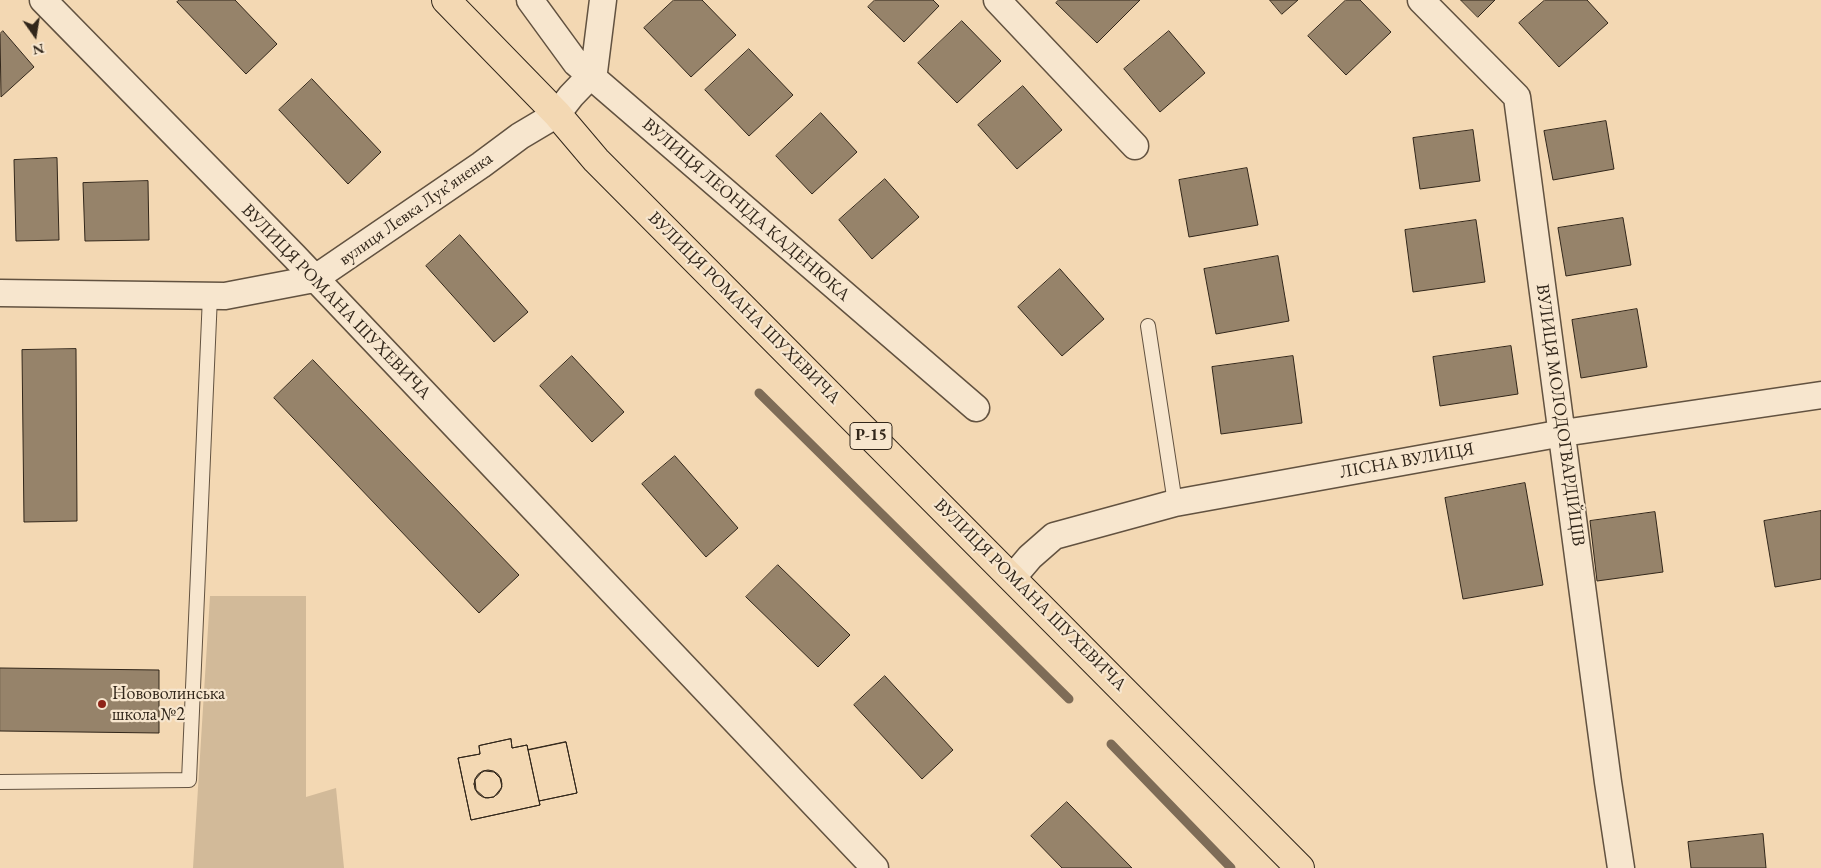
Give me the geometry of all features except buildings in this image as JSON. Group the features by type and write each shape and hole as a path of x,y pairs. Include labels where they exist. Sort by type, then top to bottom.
{"main road":[{"name":"ВУЛИЦЯ РОМАНА ШУХЕВИЧА","path":"446,0 557,114 603,167 1013,577 1300,868"}],"street":[{"name":"ВУЛИЦЯ РОМАНА ШУХЕВИЧА","path":"43,0 314,279 874,868"},
{"name":"ВУЛИЦЯ ЛЕОНІДА КАДЕНЮКА","path":"530,0 576,63 976,408"},
{"path":"557,114 594,72 603,0"},
{"path":"997,0 1135,146"},
{"name":"ВУЛИЦЯ МОЛОДОГВАРДІЙЦІВ","path":"1420,0 1517,97 1621,868"},
{"name":"вулиця Левка Лукʼяненка","path":"0,293 225,296 314,279 481,165 520,136 557,114"},
{"name":"ЛІСНА ВУЛИЦЯ","path":"1013,577 1030,557 1054,536 1175,503 1562,433 1821,396"}],"lane":[{"path":"0,782 189,780 210,296"},
{"path":"1148,326 1175,503"}],"shaded area":[{"path":"210,596 306,596 306,797 336,788 344,868 193,868"}],"waterway":[{"path":"759,393 1069,699"},
{"path":"1111,744 1231,868"}],"place":[{"name":"Нововолинська школа №2","path":"102,704"}]}
